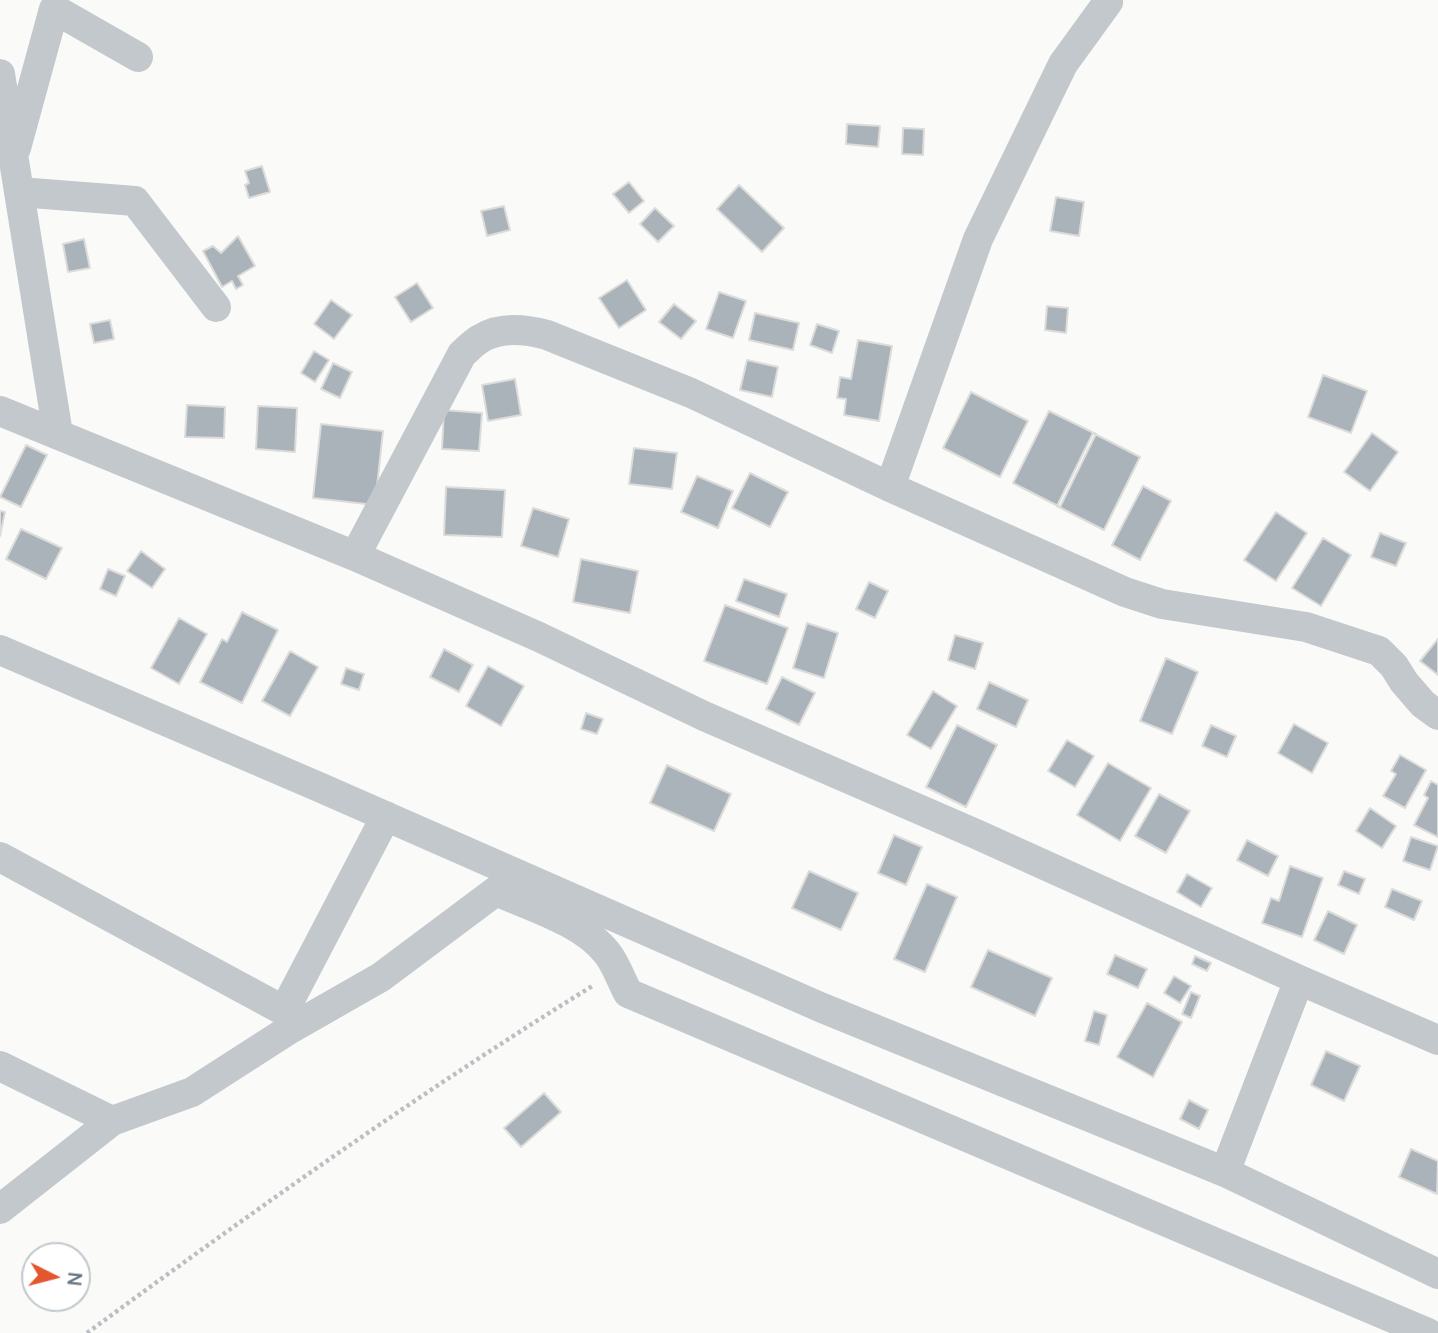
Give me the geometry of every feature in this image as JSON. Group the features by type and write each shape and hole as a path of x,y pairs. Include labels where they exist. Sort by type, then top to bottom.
{"street":[{"path":"890,487 978,239 1063,64 1107,0"},
{"path":"13,156 54,9 138,57"},
{"path":"0,74 58,434"},
{"path":"19,192 135,201 216,307"},
{"path":"355,556 462,354 493,332 533,331 691,393 890,487 1125,592 1162,604 1306,626 1379,651 1423,704 1438,715"},
{"path":"0,411 355,556 539,637 704,716 1438,1040"},
{"path":"0,650 386,816 583,916 628,993 1429,1333"},
{"path":"294,1016 386,816"},
{"path":"0,857 294,1016"},
{"path":"0,1209 112,1121 192,1092 294,1016 381,976 496,891 583,916 820,1007 1225,1172 1438,1274"},
{"path":"1225,1172 1299,980"},
{"path":"0,1066 112,1121"}],"path":[{"path":"87,1333 257,1209 524,1028 616,971 613,964"}],"building":[{"path":"847,124 880,126 878,147 846,144"},
{"path":"903,128 924,129 923,155 902,154"},
{"path":"262,166 270,192 249,198 245,185 249,183 245,171"},
{"path":"629,182 644,201 629,213 613,194"},
{"path":"739,185 784,228 762,252 717,209"},
{"path":"1056,197 1084,202 1079,236 1050,231"},
{"path":"504,206 510,230 487,236 481,211"},
{"path":"655,208 674,226 658,242 640,224"},
{"path":"238,236 255,266 238,276 243,285 236,289 232,281 222,287 203,251 213,246 221,253"},
{"path":"84,239 90,268 68,272 63,244"},
{"path":"627,280 646,310 619,328 599,298"},
{"path":"417,283 433,308 411,322 395,297"},
{"path":"719,292 746,301 733,338 706,329"},
{"path":"331,300 352,315 334,339 314,324"},
{"path":"674,304 696,321 681,339 659,322"},
{"path":"1047,306 1068,308 1066,333 1045,330"},
{"path":"755,313 799,323 793,350 749,340"},
{"path":"110,320 114,339 94,343 90,324"},
{"path":"817,324 839,331 832,353 810,345"},
{"path":"858,340 892,346 879,421 844,415 846,399 837,398 840,377 851,379"},
{"path":"314,351 329,360 315,382 301,373"},
{"path":"747,360 778,367 772,397 740,390"},
{"path":"333,363 352,372 340,398 321,389"},
{"path":"1323,375 1367,391 1351,433 1308,417"},
{"path":"515,379 521,415 488,421 482,385"},
{"path":"971,392 1028,421 1000,477 943,448"},
{"path":"187,405 225,407 224,438 185,437"},
{"path":"258,406 297,408 295,452 256,449"},
{"path":"444,410 482,413 479,451 442,449"},
{"path":"1049,411 1096,434 1060,507 1013,483"},
{"path":"321,424 383,431 375,505 313,498"},
{"path":"1093,433 1140,457 1104,530 1057,506"},
{"path":"1372,433 1398,452 1370,491 1344,472"},
{"path":"26,445 47,455 21,507 0,497"},
{"path":"634,448 677,453 672,489 629,484"},
{"path":"750,473 788,492 770,527 732,508"},
{"path":"697,476 733,491 718,528 681,512"},
{"path":"1143,486 1171,501 1140,560 1112,545"},
{"path":"446,487 505,490 502,537 444,535"},
{"path":"533,508 569,519 558,557 521,546"},
{"path":"0,511 5,512 0,536"},
{"path":"1276,512 1307,533 1276,581 1244,560"},
{"path":"21,529 62,548 46,579 6,559"},
{"path":"1380,533 1406,543 1396,566 1371,557"},
{"path":"1323,538 1351,555 1321,606 1292,588"},
{"path":"141,551 165,569 152,588 127,571"},
{"path":"581,559 638,571 630,613 573,602"},
{"path":"108,569 125,576 116,596 100,589"},
{"path":"744,579 787,594 779,617 736,601"},
{"path":"869,582 888,591 875,618 856,609"},
{"path":"725,605 788,628 767,684 704,661"},
{"path":"242,612 278,630 242,703 200,682 222,639 227,642"},
{"path":"179,618 207,634 179,684 151,668"},
{"path":"807,623 838,633 824,678 793,668"},
{"path":"955,635 983,643 975,669 948,660"},
{"path":"1438,639 1438,675 1420,661"},
{"path":"444,649 473,665 459,692 430,677"},
{"path":"290,651 318,667 290,716 262,701"},
{"path":"1166,658 1198,672 1172,734 1140,721"},
{"path":"488,666 524,686 501,726 466,706"},
{"path":"346,668 364,674 359,690 341,684"},
{"path":"782,677 815,693 799,725 766,709"},
{"path":"989,682 1028,700 1016,727 977,709"},
{"path":"933,691 957,706 931,749 907,735"},
{"path":"586,713 603,719 597,734 581,729"},
{"path":"1294,724 1328,743 1312,773 1278,753"},
{"path":"957,725 997,745 966,807 926,787"},
{"path":"1211,725 1236,736 1227,757 1202,746"},
{"path":"1067,740 1094,756 1075,787 1048,771"},
{"path":"1400,755 1426,770 1405,808 1383,796 1396,774 1391,771"},
{"path":"1108,763 1151,788 1120,841 1077,815"},
{"path":"667,765 731,794 714,831 650,803"},
{"path":"1431,781 1438,785 1438,837 1414,825 1428,798 1424,795"},
{"path":"1159,794 1190,811 1166,853 1135,836"},
{"path":"1370,808 1396,826 1382,848 1356,831"},
{"path":"894,835 922,847 906,885 878,873"},
{"path":"1411,837 1438,846 1430,870 1403,861"},
{"path":"1247,840 1278,856 1268,876 1237,860"},
{"path":"1290,866 1323,878 1302,937 1262,923 1271,898 1279,901"},
{"path":"809,871 858,893 841,930 792,908"},
{"path":"1344,871 1365,879 1359,894 1338,885"},
{"path":"1187,874 1212,888 1201,907 1177,892"},
{"path":"927,884 957,897 925,972 894,959"},
{"path":"1392,889 1422,901 1414,920 1385,907"},
{"path":"1328,911 1357,925 1344,954 1314,940"},
{"path":"988,950 1052,978 1035,1016 971,987"},
{"path":"1115,955 1147,969 1138,988 1107,974"},
{"path":"1195,956 1211,963 1207,971 1192,964"},
{"path":"1174,976 1191,986 1180,1003 1164,993"},
{"path":"1191,992 1200,996 1191,1018 1182,1014"},
{"path":"1147,1003 1182,1022 1153,1077 1117,1057"},
{"path":"1094,1011 1107,1015 1099,1045 1085,1041"},
{"path":"1326,1051 1360,1066 1344,1101 1311,1085"},
{"path":"544,1093 561,1112 521,1147 504,1128"},
{"path":"1189,1100 1208,1110 1199,1129 1180,1119"},
{"path":"1411,1149 1438,1161 1437,1194 1399,1177"}]}
